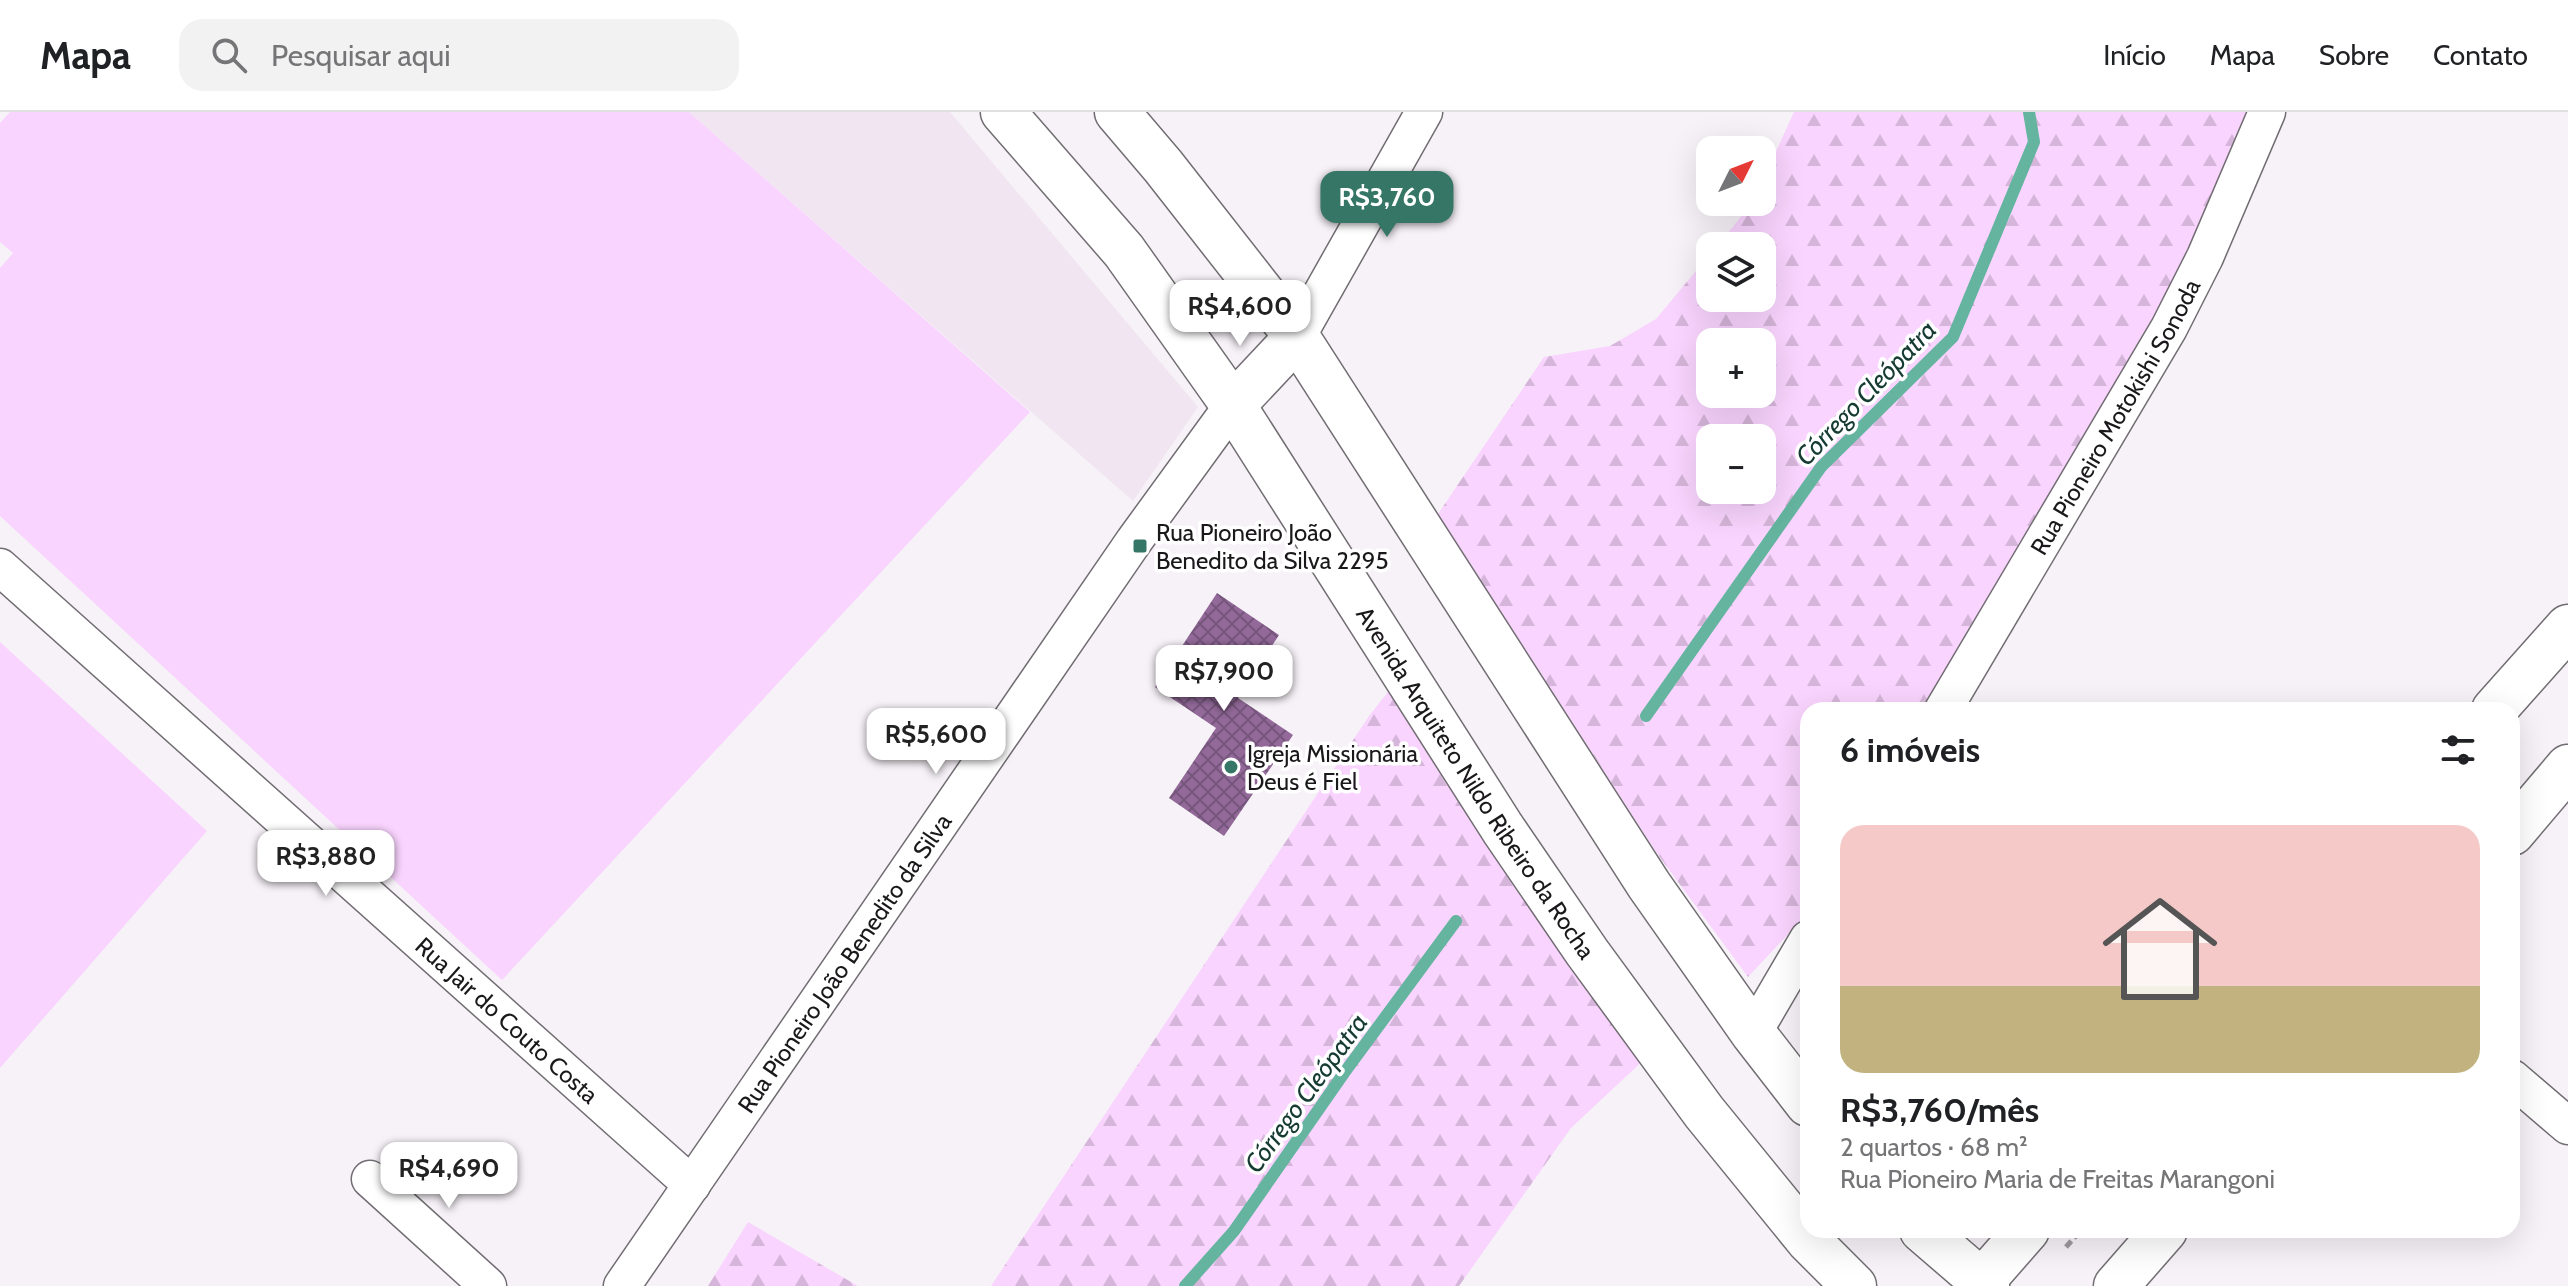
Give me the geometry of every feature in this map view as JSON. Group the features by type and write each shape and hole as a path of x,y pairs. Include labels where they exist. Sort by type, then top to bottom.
{"main road":[{"name":"Avenida Arquiteto Nildo Ribeiro da Rocha","path":"1003,112 1124,251 1233,405 1503,829 1587,952 1704,1112 1800,1230"},
{"path":"1117,112 1297,337 1649,885 1753,1033 1800,1094"},
{"path":"1233,405 1297,337"},
{"path":"2501,702 2568,627"},
{"path":"2520,824 2568,767"},
{"name":"Avenida Arquiteto Nildo Ribeiro da Rocha","path":"1807,1238 1854,1286"},
{"path":"1931,1238 1982,1284 2020,1238"},
{"path":"2116,1286 2158,1238"}],"street":[{"path":"1297,337 1424,112"},
{"name":"Rua Pioneiro Motokishi Sonoda","path":"1948,702 2169,328 2205,257 2267,112"},
{"name":"Rua Pioneiro João Benedito da Silva","path":"622,1286 1116,567 1233,405"},
{"name":"Rua Jair do Couto Costa","path":"0,567 692,1185"},
{"path":"1753,1033 1800,953"},
{"path":"2520,1085 2568,1126"},
{"path":"370,1179 488,1286"}],"shaded area":[{"path":"689,112 950,112 1198,407 1133,501"}],"green space":[{"path":"10,112 689,112 1030,412 502,980 0,516 0,268 13,253 0,242 0,123"},
{"path":"1794,112 2247,112 2216,200 2159,319 1932,702 1800,702 1800,922 1748,977 1656,852 1438,514 1544,357 1610,346 1656,319 1696,271 1696,312 1776,312 1776,232 1728,232 1742,216 1776,216 1776,151"},
{"path":"0,642 207,831 0,1068"},
{"path":"1391,688 1648,1056 1571,1128 1459,1286 991,1286 1369,716"},
{"path":"748,1222 858,1286 708,1286"}],"building":[{"path":"1217,593 1279,635 1238,698 1293,735 1224,836 1169,798 1216,728 1155,687"}],"waterway":[{"name":"Córrego Cleópatra","path":"1646,716 1821,467 1953,337 2034,142 2029,112"},
{"name":"Córrego Cleópatra","path":"1185,1286 1234,1231 1344,1073 1456,921"}],"place":[{"name":"Rua Pioneiro João Benedito da Silva 2295","path":"1140,546"},
{"name":"Igreja Missionária Deus é Fiel","path":"1231,767"}]}
